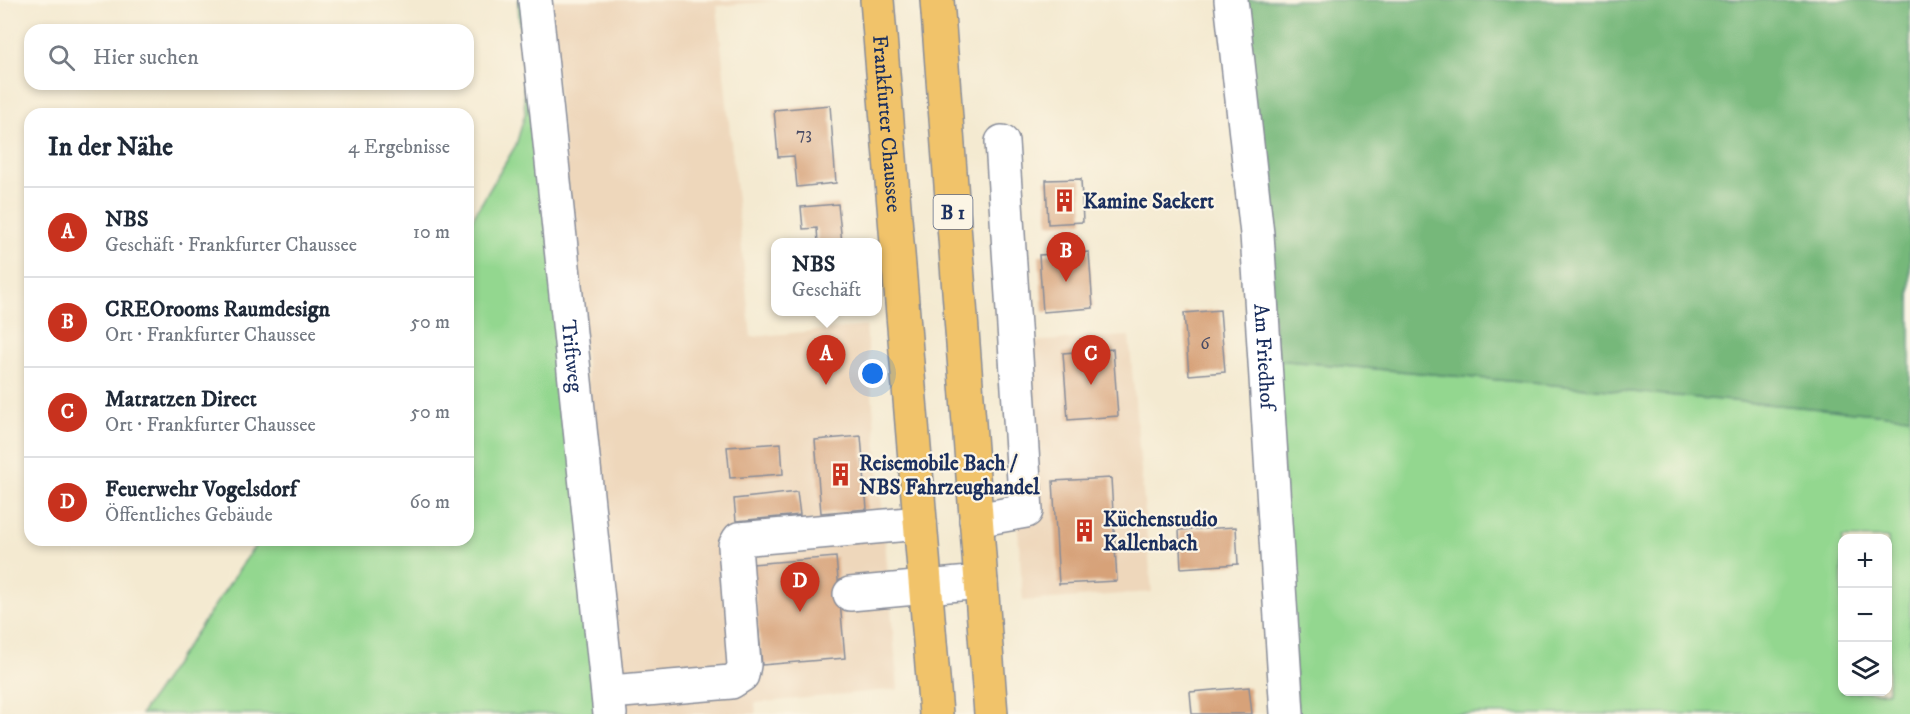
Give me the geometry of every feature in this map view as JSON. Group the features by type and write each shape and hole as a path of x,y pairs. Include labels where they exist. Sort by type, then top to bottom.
{"main road":[{"name":"Frankfurter Chaussee","path":"876,0 936,714"},
{"name":"B 1","path":"937,0 991,714"}],"lane":[{"name":"Triftweg","path":"535,0 610,703"},
{"name":"Am Friedhof","path":"1231,0 1257,234 1287,714"},
{"path":"976,520 1026,511 1002,142"},
{"path":"610,703 731,682 742,675 744,665 735,546 739,539 920,523"},
{"path":"850,594 981,582"}],"shaded area":[{"path":"549,0 781,0 717,6 751,337 866,326 898,689 755,703 756,714 621,714"},
{"path":"1129,336 1152,592 1023,601 1005,343"}],"green space":[{"path":"518,0 529,0 606,714 141,714 255,546 474,546 474,216 516,145 525,114"},
{"path":"1241,0 1910,0 1910,417 1277,360"},
{"path":"1277,360 1910,417 1910,714 1297,714"}],"building":[{"path":"830,105 836,183 797,187 794,156 778,157 774,110"},
{"name":"Kamine Saekert","path":"1081,179 1083,222 1048,224 1046,180"},
{"path":"838,204 841,238 818,238 817,228 803,229 801,207"},
{"path":"1089,252 1093,308 1043,312 1039,255"},
{"path":"1220,310 1225,372 1189,375 1184,313"},
{"path":"1113,349 1118,416 1068,420 1063,353"},
{"name":"Reisemobile Bach / NBS Fahrzeughandel","path":"861,436 867,509 821,513 815,440"},
{"path":"781,443 783,474 730,478 727,447"},
{"name":"Küchenstudio Kallenbach","path":"1111,478 1117,581 1059,584 1053,481"},
{"path":"797,492 800,515 736,521 734,499"},
{"path":"1236,527 1238,564 1181,568 1179,530"},
{"path":"836,557 845,658 762,665 752,564"},
{"path":"1249,687 1252,714 1192,714 1190,692"}],"place":[{"name":"Kamine Saekert","path":"1065,201"},
{"name":"CREOrooms Raumdesign","path":"1066,282"},
{"name":"NBS","path":"826,385"},
{"name":"Matratzen Direct","path":"1091,385"},
{"name":"Reisemobile Bach / NBS Fahrzeughandel","path":"841,475"},
{"name":"Küchenstudio Kallenbach","path":"1085,531"},
{"name":"Feuerwehr Vogelsdorf","path":"800,612"}]}
